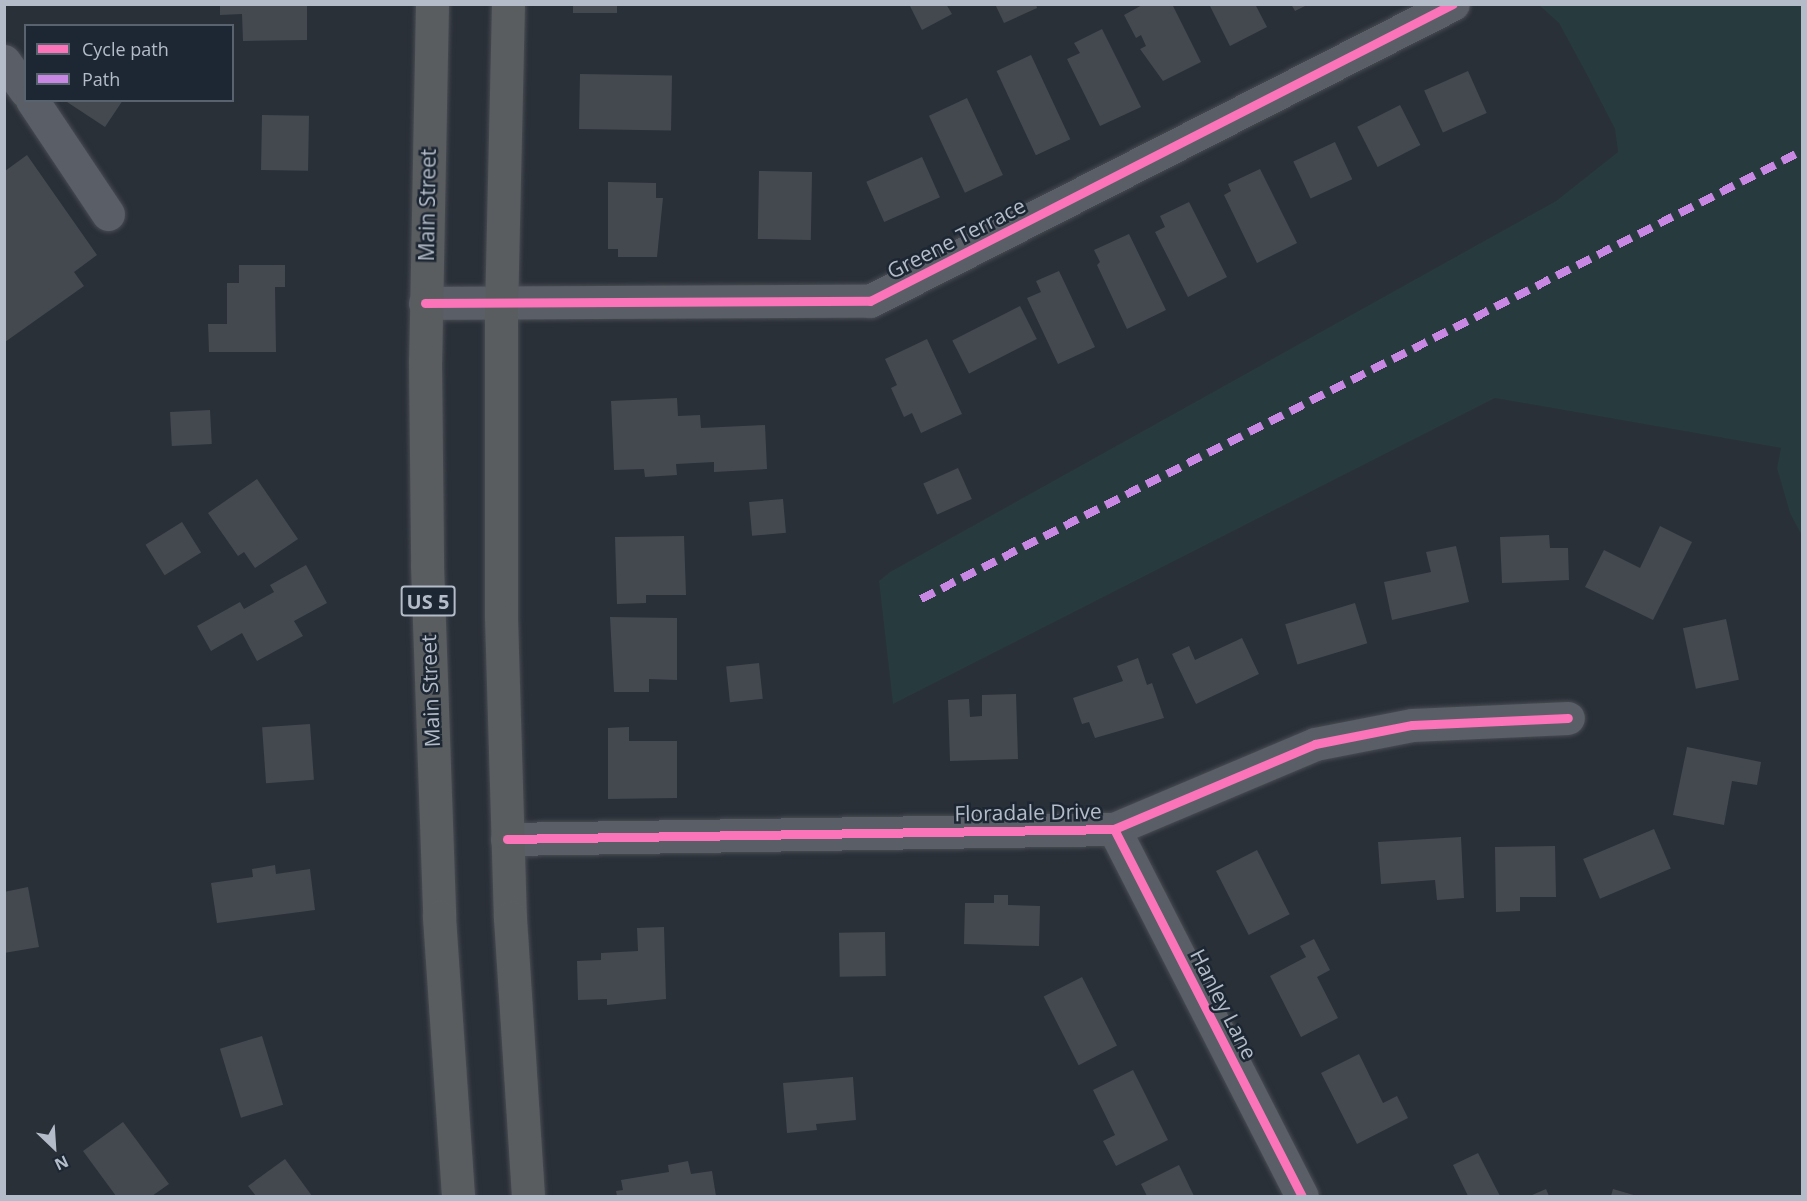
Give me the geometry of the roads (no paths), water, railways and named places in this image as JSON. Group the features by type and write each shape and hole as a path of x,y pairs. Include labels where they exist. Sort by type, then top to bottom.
{"highway":[{"name":"Main Street","path":"432,4 425,303 432,745 458,1197"},
{"path":"508,4 501,303 500,569 507,839 528,1197"}],"street":[{"name":"Greene Terrace","path":"425,303 870,301 1454,4"},
{"path":"29,102 108,214"},
{"name":"Floradale Drive","path":"507,839 1114,829 1315,744 1412,725 1568,718"},
{"name":"Hanley Lane","path":"1114,829 1302,1197"}]}
